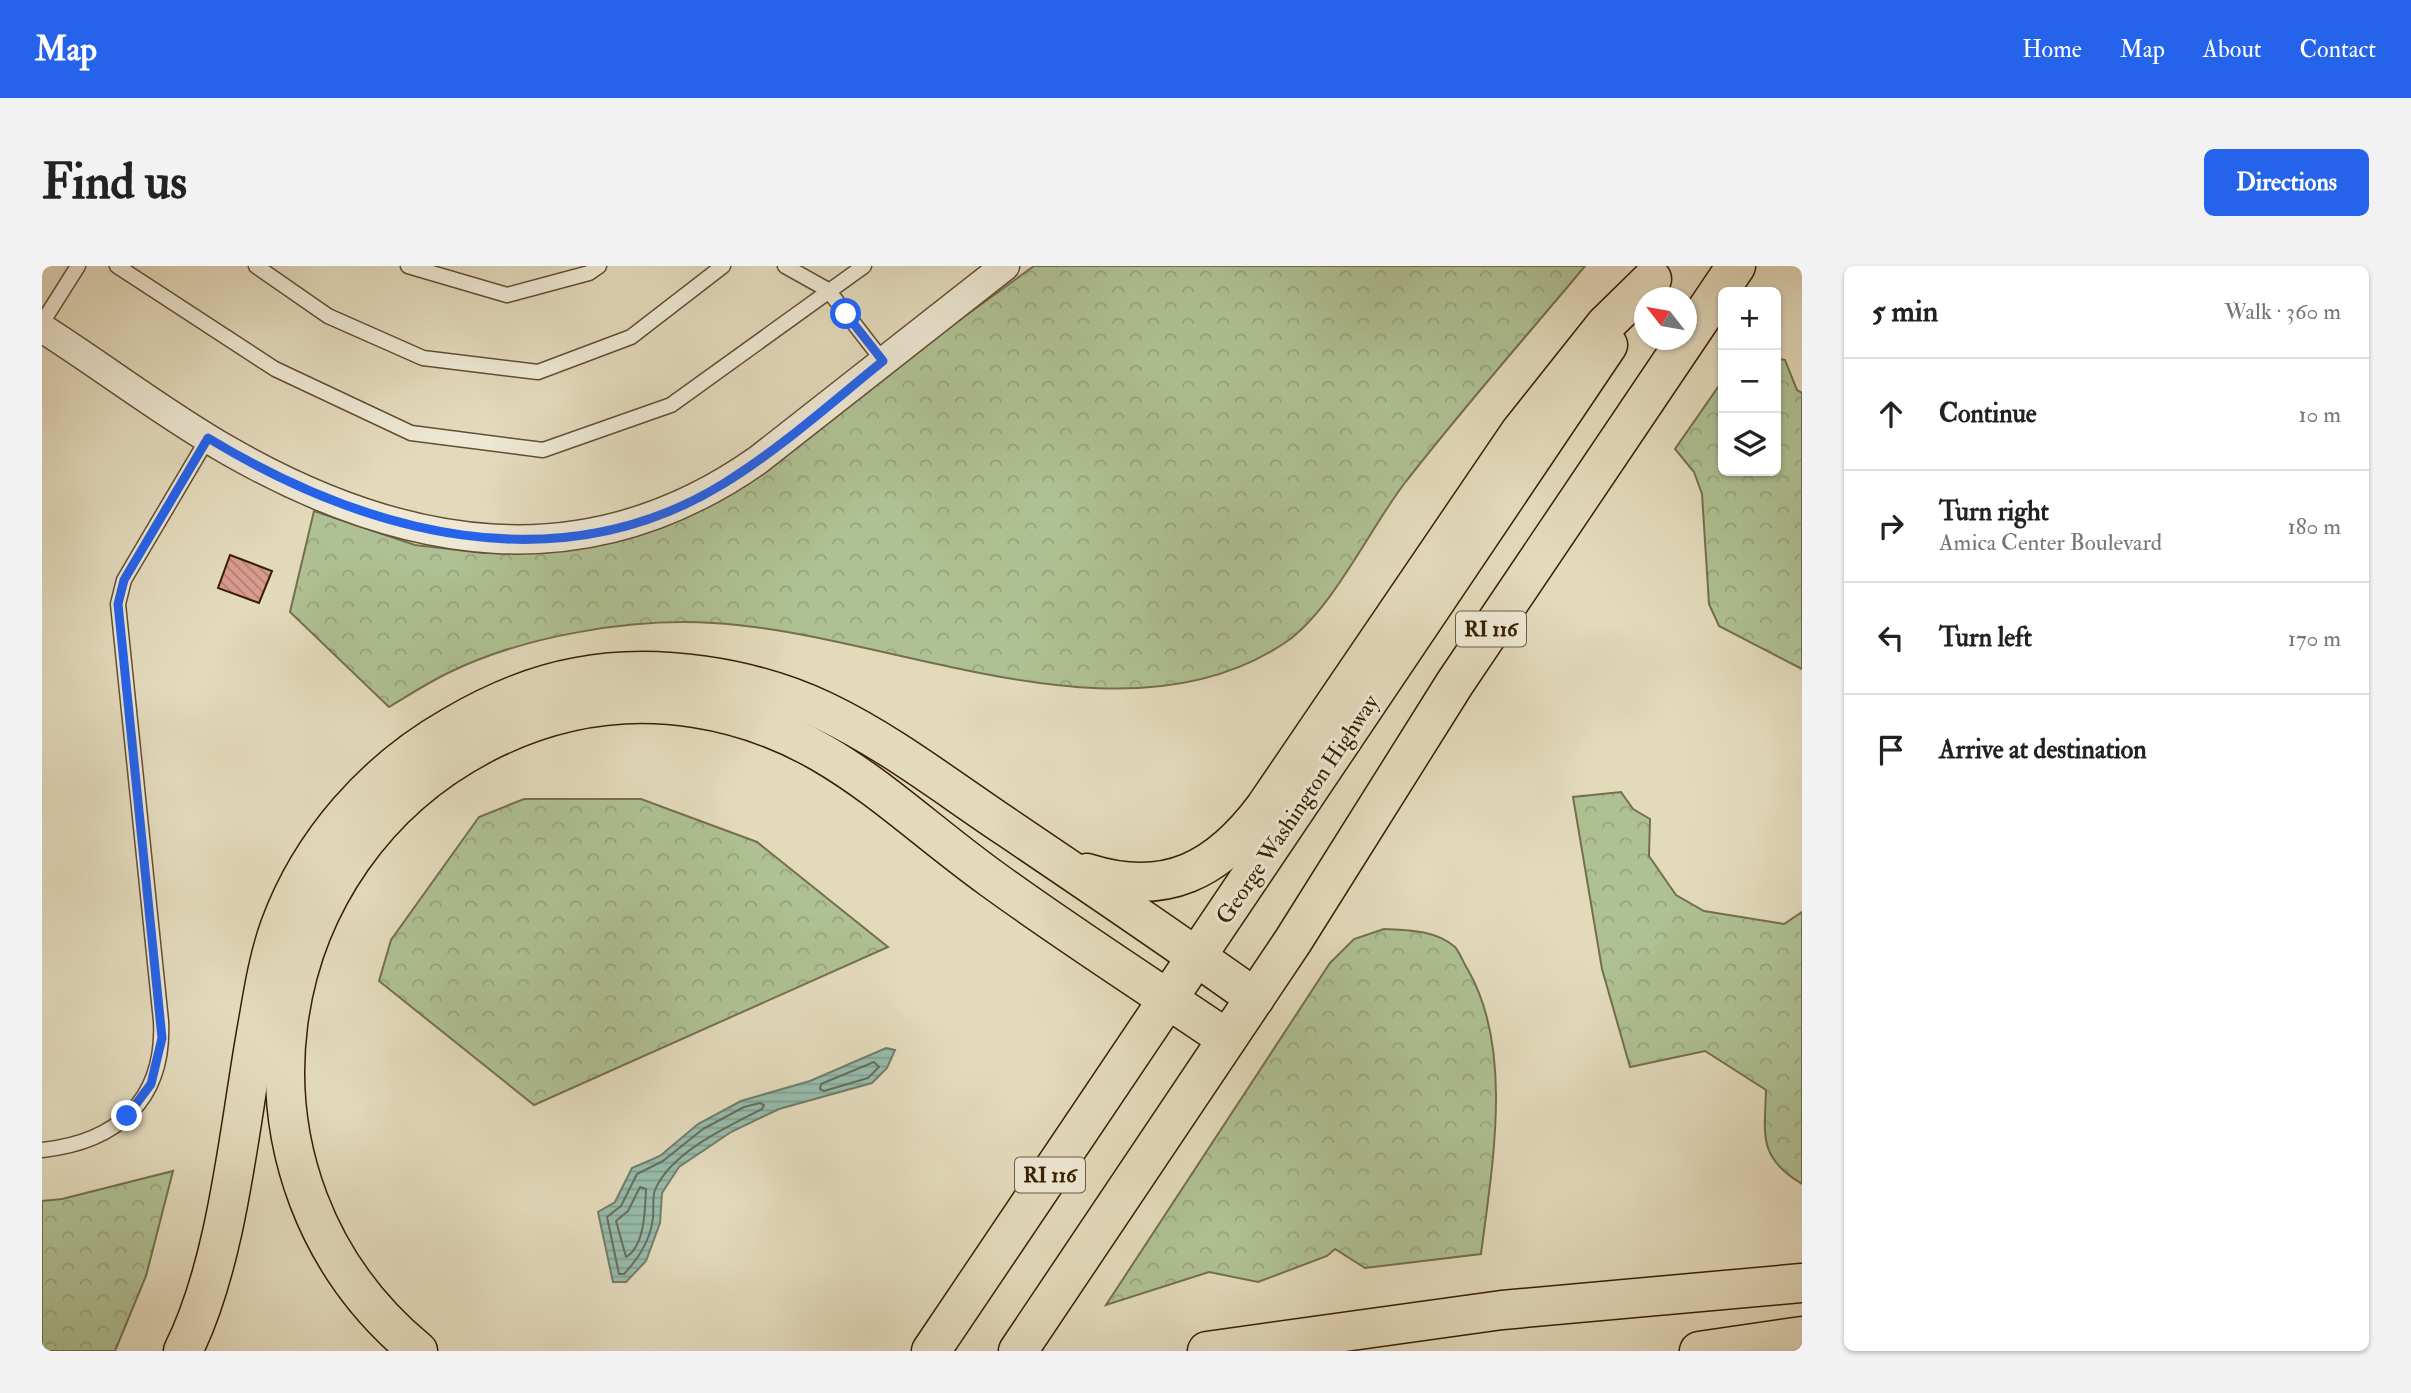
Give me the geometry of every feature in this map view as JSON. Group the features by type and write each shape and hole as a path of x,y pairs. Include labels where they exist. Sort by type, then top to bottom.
{"main road":[{"name":"RI 116","path":"1018,1351 1255,998 1455,683 1736,266"},
{"path":"1053,858 1103,878 1147,882 1175,877 1204,867 1237,842 1273,796 1520,432 1605,325 1656,272"},
{"name":"George Washington Highway","path":"931,1351 1656,272"},
{"path":"183,1351 200,1312 217,1254 269,962 293,895 325,841 366,791 416,750 467,718 528,691 578,677 607,673 668,674 758,688 789,697 850,725 1053,858 1255,998"},
{"path":"418,1351 392,1327 350,1276 317,1218 303,1184 289,1121 284,1072 286,1036 299,968 318,911 351,859 408,794 454,760 504,734 582,708 638,703 722,713 780,730 834,758 862,777 997,883 1227,1040"},
{"path":"1206,1351 1502,1310 1802,1283"},
{"path":"1699,1351 1802,1336"}],"street":[{"path":"42,325 208,438 298,485 419,528 496,540 573,537 645,520 723,484 1005,266"}],"lane":[{"path":"42,325 78,266"},
{"path":"117,266 275,369 411,433 543,450 671,405 864,266"},
{"path":"256,266 328,316 423,358 538,372 631,337 723,266"},
{"path":"408,266 507,295 589,273 599,266"},
{"path":"785,266 828,290 883,361"},
{"path":"42,1150 79,1144 117,1125 144,1096 160,1054 161,1021 118,604 124,580 208,438"}],"green space":[{"path":"1034,266 1585,266 1404,484 1334,590 1303,628 1286,642 1222,673 1152,687 1079,687 1004,678 781,631 713,623 648,623 579,632 511,648 450,672 389,707 290,612 314,511 415,545 483,553 552,548 771,457"},
{"path":"1781,359 1785,360 1797,390 1802,393 1802,669 1719,626 1709,604 1702,494 1694,472 1675,449 1718,387 1718,476 1781,476"},
{"path":"1621,792 1633,809 1650,819 1649,856 1676,895 1704,911 1784,924 1802,912 1802,1184 1787,1174 1771,1154 1765,1132 1766,1090 1705,1051 1630,1067 1602,969 1573,797"},
{"path":"524,799 641,799 757,842 888,947 534,1105 379,981 391,940 479,817"},
{"path":"1384,929 1421,932 1447,941 1459,952 1482,1002 1491,1036 1496,1109 1481,1254 1365,1268 1335,1249 1327,1256 1258,1282 1209,1272 1106,1305 1330,963 1354,939"},
{"path":"173,1171 146,1276 115,1351 42,1351 42,1201 62,1199"}],"water":[{"path":"886,1048 895,1050 887,1068 872,1083 779,1109 731,1132 679,1167 662,1193 660,1223 646,1261 626,1282 613,1282 598,1212 615,1202 632,1168 660,1156 698,1124 741,1101 810,1081"}],"building":[{"path":"230,555 272,571 259,603 218,588"}],"route":[{"path":"127,1116 151,1084 162,1038 118,604 124,580 208,438 298,485 371,514 419,528 470,538 522,541 598,533 645,520 687,503 723,484 758,460 883,361 846,314"}]}
